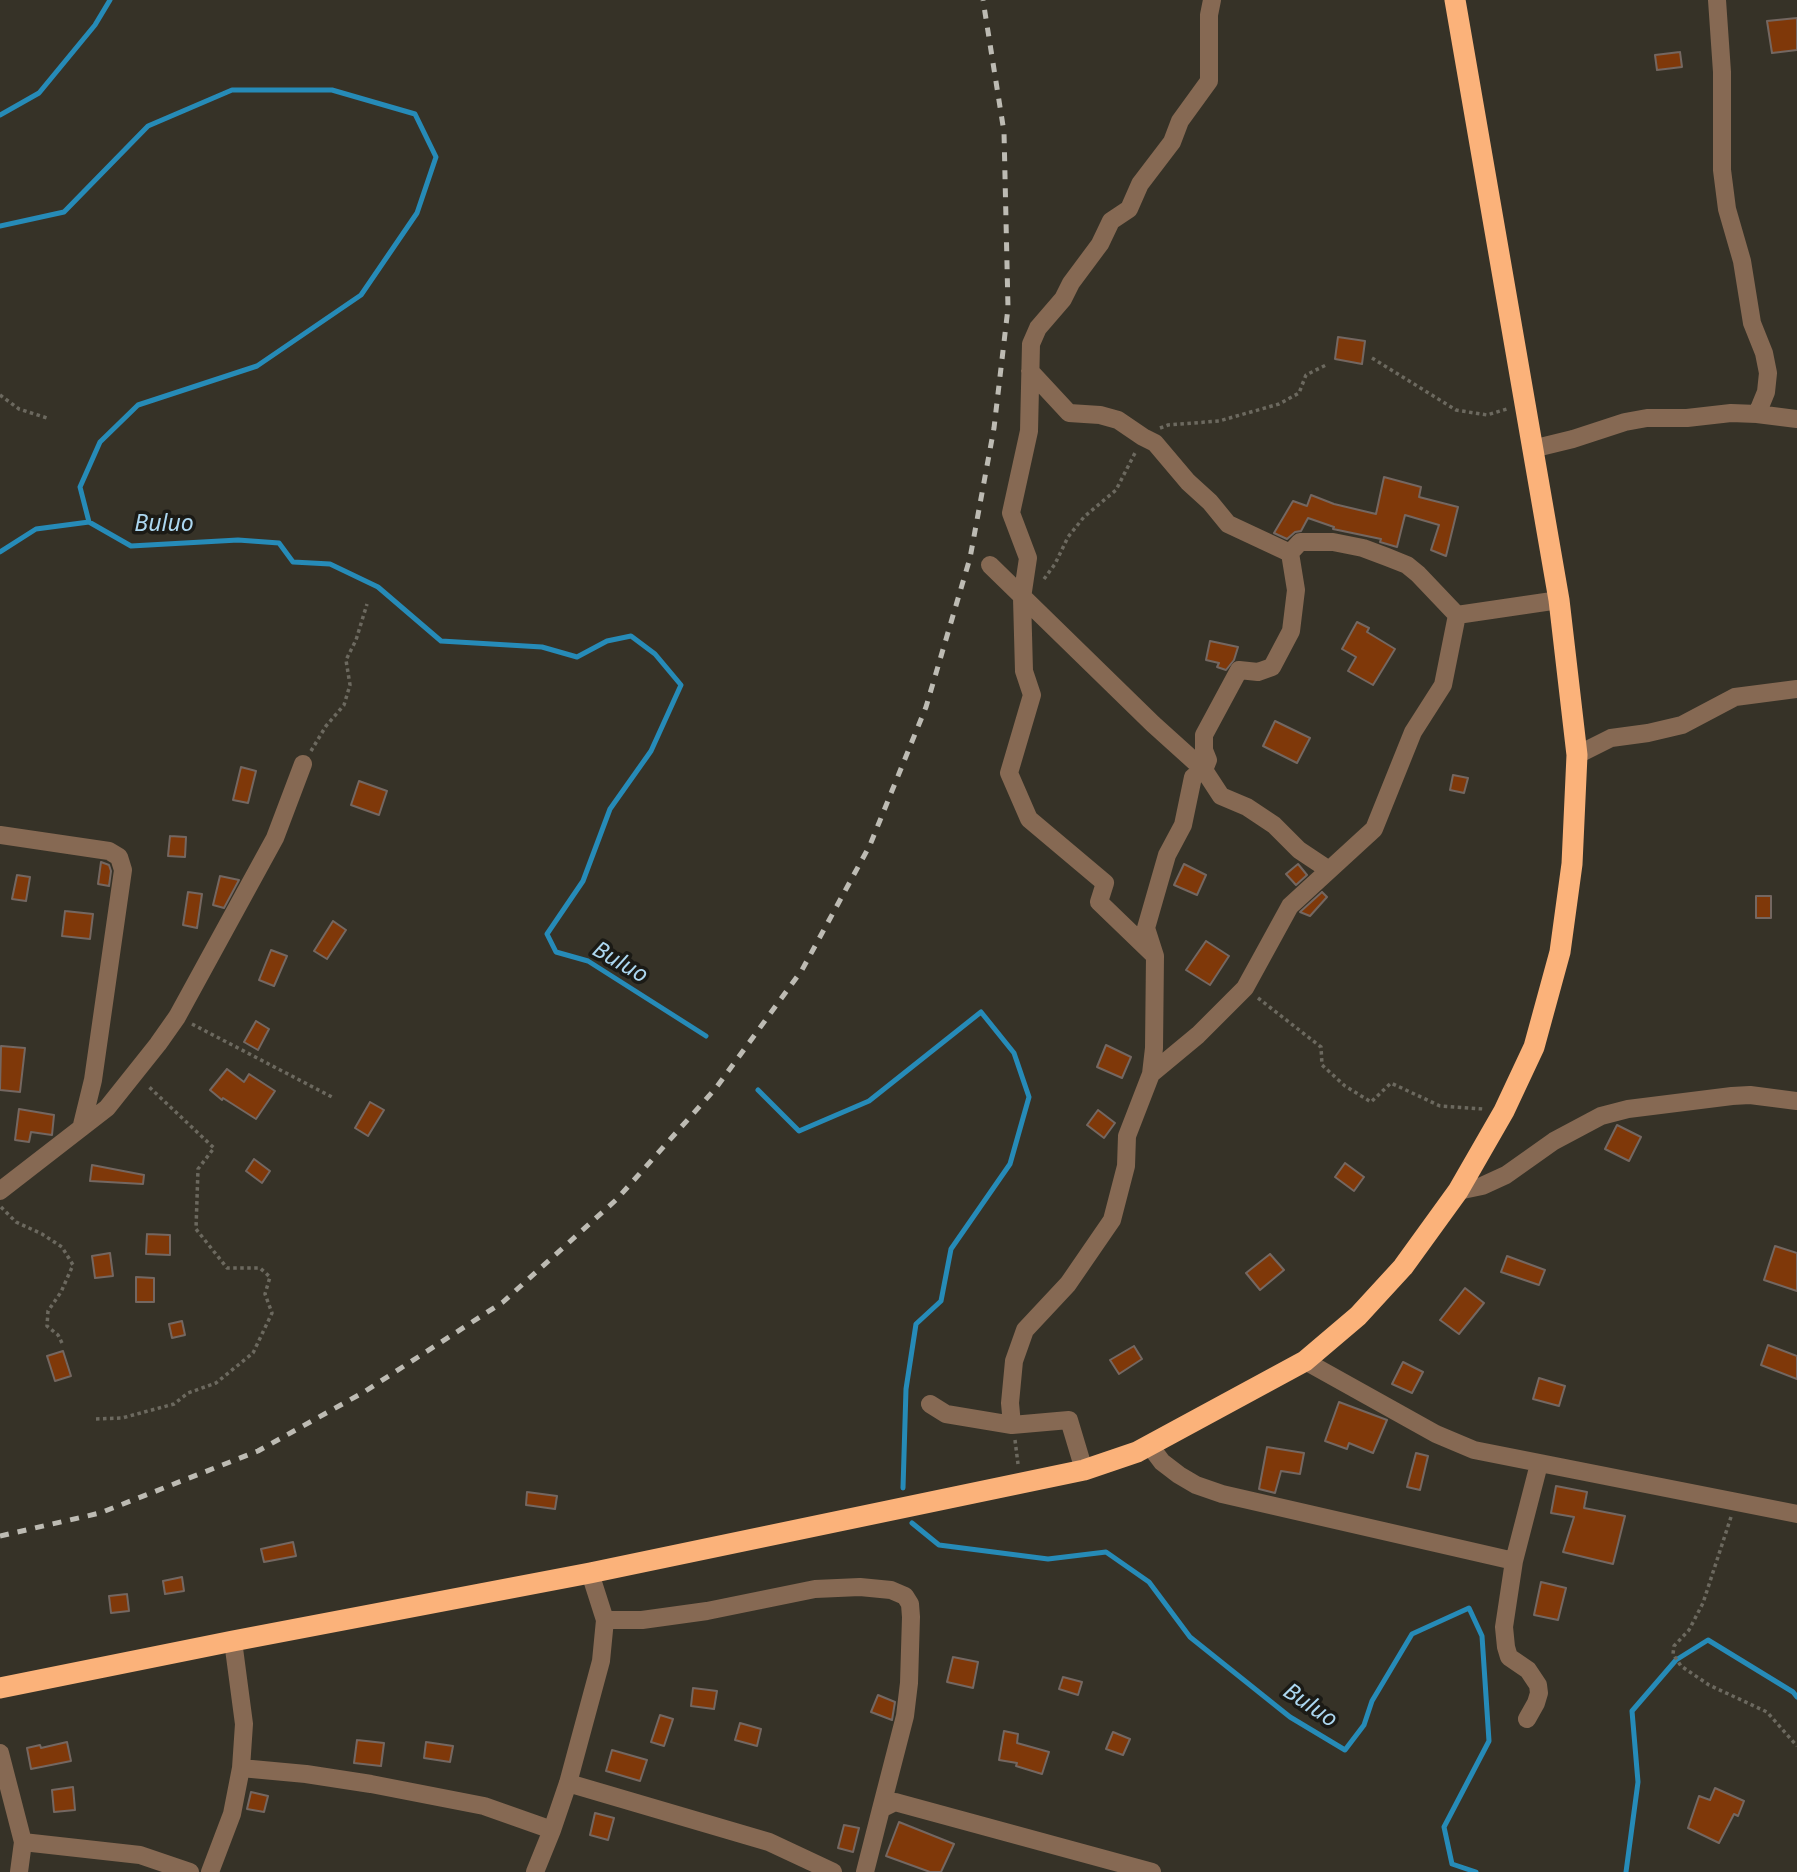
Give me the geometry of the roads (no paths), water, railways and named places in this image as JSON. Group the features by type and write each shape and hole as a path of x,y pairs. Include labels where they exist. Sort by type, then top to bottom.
{"highway":[{"path":"0,1688 590,1573 1084,1470 1150,1446 1306,1361 1358,1316 1403,1267 1458,1191 1504,1111 1534,1047 1560,953 1572,864 1577,755 1559,600 1455,0"}],"street":[{"path":"1155,956 1099,902 1105,883 1029,819 1009,773 1032,695 1024,671 1022,598 1028,558 1011,513 1030,431 1031,344 1038,328 1063,299 1100,244 1111,221 1129,209 1140,184 1172,142 1180,121 1209,81 1209,15 1212,0"},
{"path":"1717,0 1722,72 1721,170 1727,209 1742,261 1752,323 1768,373 1766,392 1757,414"},
{"path":"1030,371 1069,414 1100,415 1118,420 1155,443 1228,524 1290,553"},
{"path":"1532,449 1647,418 1757,414 1792,422"},
{"path":"1290,553 1300,542 1333,542 1387,556 1418,574 1457,615"},
{"path":"1012,1425 1010,1403 1014,1361 1025,1330 1068,1284 1111,1220 1126,1166 1127,1136 1151,1074 1154,1048 1155,956 1146,928 1167,855 1183,825 1193,777 1204,770 1208,760 1204,750 1204,735 1239,670 1258,672 1272,667 1291,631 1296,590 1290,553"},
{"path":"990,565 1204,770 1222,796 1247,807 1274,825 1299,850 1329,870"},
{"path":"1457,615 1559,600"},
{"path":"1151,1074 1198,1035 1245,988 1290,906 1374,829 1413,732 1443,685 1457,615"},
{"path":"1577,755 1611,738 1682,725 1735,697 1797,689"},
{"path":"0,1191 107,1108 136,1074 177,1017 275,838 303,764"},
{"path":"0,835 109,852 119,858 123,870 95,1069 82,1125"},
{"path":"1458,1191 1482,1186 1506,1175 1554,1141 1601,1116 1628,1108 1751,1095 1797,1101"},
{"path":"1306,1361 1436,1434 1474,1450 1797,1514"},
{"path":"930,1404 946,1414 1012,1425 1069,1420 1084,1470"},
{"path":"1150,1446 1162,1462 1179,1475 1196,1485 1222,1494 1514,1561"},
{"path":"1527,1718 1536,1703 1538,1685 1528,1670 1509,1657 1504,1636 1514,1561 1539,1464"},
{"path":"535,1872 568,1783 601,1661 605,1620 590,1573"},
{"path":"605,1620 642,1620 707,1611 815,1589 860,1587 891,1590 905,1595 910,1604 911,1617 905,1716 865,1872"},
{"path":"210,1872 232,1814 241,1768 244,1724 233,1641"},
{"path":"0,1753 8,1813 23,1842 19,1872"},
{"path":"241,1768 358,1782 484,1806 552,1830"},
{"path":"568,1783 769,1842 833,1872"},
{"path":"881,1809 895,1801 918,1806 1152,1872"},
{"path":"23,1842 140,1856 190,1872"}],"waterway":[{"name":"Buluo","path":"0,115 39,93 95,25 110,0"},
{"name":"Buluo","path":"0,226 64,212 148,126 232,90 332,90 415,114 436,157 417,213 361,295 257,366 138,405 100,442 80,487 89,522 131,546 238,540 279,543 293,562 330,564 378,587 441,641 542,647 577,657 607,641 631,636 655,654 681,685 651,751 610,809 583,881 547,934 556,952 588,961 706,1036"},
{"path":"0,552 36,529 89,522"},
{"name":"Buluo","path":"758,1090 799,1131 869,1101 981,1012 1014,1053 1029,1097 1010,1164 951,1249 941,1301 916,1324 906,1389 903,1488"},
{"name":"Buluo","path":"912,1523 939,1545 1048,1559 1106,1552 1149,1582 1190,1637 1290,1717 1345,1750 1364,1725 1372,1701 1412,1634 1469,1608 1482,1636 1489,1741 1444,1827 1452,1864 1476,1872"},
{"name":"Buluo","path":"1626,1872 1638,1782 1632,1711 1676,1660 1708,1640 1797,1697"}],"railway":[{"path":"0,1536 100,1513 258,1451 364,1392 503,1302 617,1199 716,1088 802,970 870,845 926,707 970,558 994,428 1008,308 1004,132 983,0"}]}
